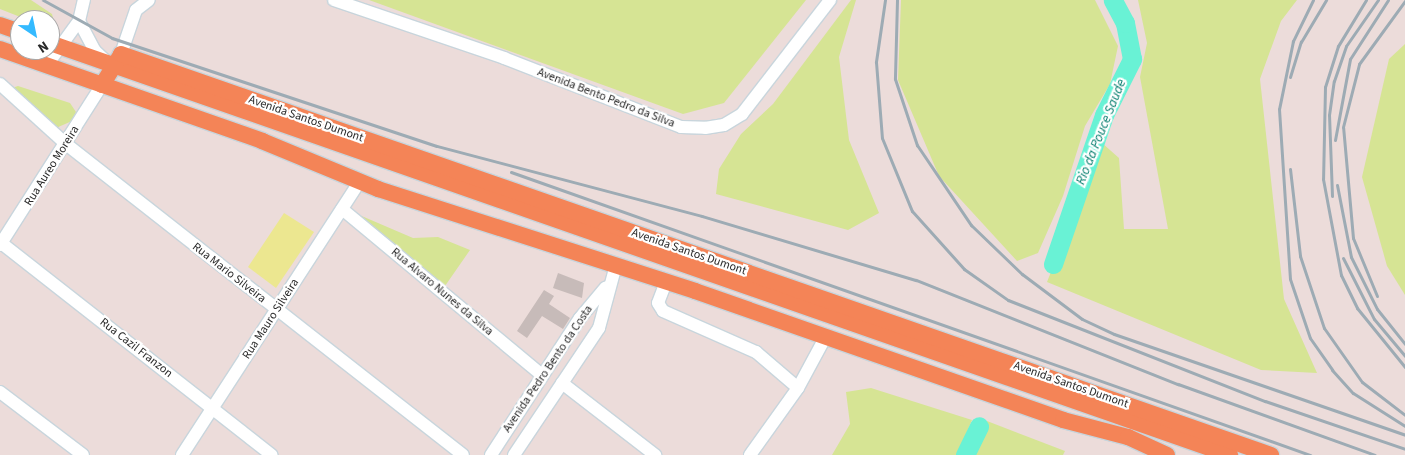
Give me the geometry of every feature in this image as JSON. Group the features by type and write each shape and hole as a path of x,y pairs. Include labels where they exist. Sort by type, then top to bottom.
{"main road":[{"path":"60,46 117,61 102,85"},
{"path":"0,49 262,141 359,182 616,265 826,336 1063,420 1141,455"},
{"name":"Avenida Santos Dumont","path":"117,61 1230,455"},
{"name":"Avenida Santos Dumont","path":"117,61 1271,455"},
{"path":"1063,420 1128,437 1167,455"}],"street":[{"path":"60,38 79,21 84,0"},
{"path":"79,21 95,51 117,61 136,10 149,0"},
{"name":"Avenida Bento Pedro da Silva","path":"334,0 504,58 681,128 705,128 724,125 742,114 830,0"},
{"path":"47,65 49,60"},
{"name":"Rua Mario Silveira","path":"0,84 66,144 463,455"},
{"name":"Rua Aureo Moreira","path":"1,243 102,85"},
{"name":"Rua Mauro Silveira","path":"182,455 359,182"},
{"name":"Rua Alvaro Nunes da Silva","path":"342,209 542,375"},
{"name":"Rua Cazil Franzon","path":"1,243 272,455"},
{"name":"Avenida Pedro Bento da Costa","path":"514,455 599,328 608,285 616,265"},
{"path":"666,282 658,303 663,311 756,352 798,388"},
{"name":"Avenida Pedro Bento da Costa","path":"491,455 580,318 608,285"},
{"path":"750,455 798,388 826,336"},
{"path":"562,382 655,455"},
{"path":"0,392 83,455"}],"green space":[{"path":"0,0 31,0 46,10 10,10 10,13 0,9"},
{"path":"369,0 806,0 724,103 683,114"},
{"path":"851,0 856,0 839,57 849,140 879,213 848,230 716,194 719,169 741,134 773,104"},
{"path":"901,0 1095,0 1118,46 1110,84 1085,126 1063,196 1038,253 1017,261 939,176 898,80"},
{"path":"1138,0 1297,0 1281,21 1260,79 1284,299 1317,373 1261,370 1047,282 1102,143 1119,158 1124,229 1168,229 1140,77 1147,43"},
{"path":"1405,44 1405,295 1387,266 1362,177 1389,59"},
{"path":"18,86 70,103 76,112 72,121 56,128 12,88"},
{"path":"357,214 413,238 438,237 470,250 445,286"},
{"path":"871,388 972,420 957,455 832,455 850,424 846,392"},
{"path":"987,421 1065,451 1063,455 969,455"}],"shaded area":[{"path":"284,213 314,232 276,288 248,267"}],"building":[{"path":"558,273 584,283 582,298 553,288"},
{"path":"544,290 554,296 549,304 570,318 563,329 542,316 527,338 517,331"}],"waterway":[{"name":"Rio da Pouce Saude","path":"1053,264 1104,115 1132,59 1125,23 1113,0"},
{"name":"Rio da Pouce Saude","path":"965,455 979,426"}],"railway":[{"path":"43,0 112,38 437,146 702,216 916,280 1178,384 1375,455"},
{"path":"885,0 876,62 882,138 912,211 964,269 1008,300 1265,401 1405,449"},
{"path":"897,0 895,79 917,145 971,225 1022,274 1082,319 1114,334 1405,435"},
{"path":"1313,0 1293,41 1279,109 1290,279 1310,338 1332,370 1353,393 1405,426"},
{"path":"1290,77 1301,42 1326,0"},
{"path":"1366,0 1338,46 1325,87 1323,179 1341,275 1357,308 1405,367"},
{"path":"1332,196 1329,115 1334,81 1346,46 1378,0"},
{"path":"1335,140 1350,59 1388,0"},
{"path":"1377,296 1353,238 1343,127 1359,64 1405,1"},
{"path":"1290,169 1300,256 1324,328 1362,382 1405,415"},
{"path":"511,172 1310,455"},
{"path":"1337,185 1351,257 1377,309 1405,344"},
{"path":"1343,258 1374,319 1405,356"}]}
